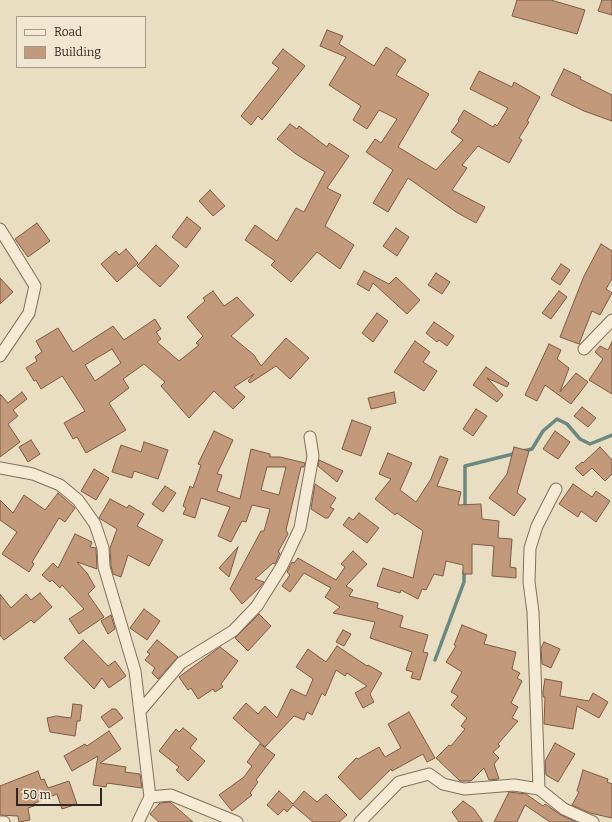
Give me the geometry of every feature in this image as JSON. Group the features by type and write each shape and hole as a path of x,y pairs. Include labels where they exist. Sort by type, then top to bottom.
{"street":[{"path":"0,229 35,286 29,313 0,356"},
{"path":"584,349 612,320"},
{"path":"141,710 181,663 233,631 257,606 282,566 300,528 313,456 310,438"},
{"path":"0,468 33,474 60,485 78,500 95,524 103,548 104,567 135,671 141,710 150,797 138,822"},
{"path":"539,789 533,612 529,582 530,548 537,526 556,489"},
{"path":"360,822 399,782 415,776 429,774 443,784 464,789 514,786 539,789 564,809 593,822"},
{"path":"150,797 171,795 237,822"}],"building":[{"path":"517,0 551,0 585,10 577,34 512,16"},
{"path":"602,0 612,0 612,15 598,11"},
{"path":"327,30 343,36 339,44 374,66 386,47 406,60 396,75 429,94 398,147 436,170 463,140 451,132 459,121 458,120 464,110 493,127 495,124 497,126 508,108 470,89 479,71 512,87 514,82 540,97 527,121 529,122 519,138 522,140 509,163 478,146 462,165 467,168 452,190 485,207 476,223 456,212 408,178 388,212 373,203 393,170 366,152 375,139 381,143 397,119 379,110 367,129 353,120 361,106 329,85 346,57 320,46"},
{"path":"283,49 305,66 262,120 258,116 251,125 241,116 279,68 272,63"},
{"path":"564,69 612,95 612,121 584,111 551,95"},
{"path":"290,124 297,129 299,126 327,147 329,143 349,156 327,188 341,195 325,226 354,245 340,269 317,252 291,282 271,265 275,261 245,240 255,225 277,241 296,208 304,212 325,172 296,154 277,139"},
{"path":"210,190 225,206 213,216 199,201"},
{"path":"187,217 201,228 186,248 172,237"},
{"path":"37,223 50,241 28,257 15,239"},
{"path":"396,228 409,237 397,256 383,246"},
{"path":"601,244 612,251 612,279 606,289 612,293 600,315 592,311 579,344 560,337 584,276"},
{"path":"156,245 179,266 160,287 137,266"},
{"path":"126,249 138,263 117,282 101,264 116,251 119,255"},
{"path":"561,264 570,270 560,285 551,279"},
{"path":"364,271 389,284 396,277 420,300 407,314 373,283 369,291 357,284"},
{"path":"436,273 450,282 442,294 428,285"},
{"path":"0,278 13,292 0,304"},
{"path":"213,291 224,306 237,297 254,315 231,336 254,355 261,366 286,338 309,358 290,379 276,366 250,383 248,381 254,374 234,387 245,397 233,409 214,391 189,418 161,386 165,382 144,364 123,379 129,388 109,403 126,430 86,453 77,437 73,439 64,423 85,411 63,377 62,376 41,389 26,368 37,361 35,357 42,352 36,341 58,328 73,352 113,326 124,340 155,319 161,329 156,332 161,339 157,342 179,361 199,345 196,343 203,336 187,317 205,301 203,298","holes":["112,349 121,363 95,381 85,365"]},
{"path":"559,291 567,297 551,319 542,313"},
{"path":"377,313 388,321 373,342 362,333"},
{"path":"434,322 454,336 447,346 439,340 437,342 426,333"},
{"path":"415,341 430,352 423,362 437,371 424,391 394,372"},
{"path":"612,342 612,394 589,380 603,359 595,352 600,346 608,350"},
{"path":"549,344 561,350 557,359 569,368 560,392 576,373 588,382 571,404 545,385 537,401 525,395"},
{"path":"486,367 509,383 507,387 487,378 503,395 497,402 473,385"},
{"path":"22,392 27,399 13,410 18,416 8,424 20,442 0,457 0,394 8,403"},
{"path":"394,392 396,403 371,409 368,398"},
{"path":"582,407 596,418 588,427 574,416"},
{"path":"476,409 487,416 473,436 463,429"},
{"path":"352,420 371,427 361,456 342,449"},
{"path":"214,431 233,440 217,474 222,475 217,491 240,499 251,449 270,454 270,457 280,457 305,463 304,467 301,467 286,530 288,534 278,552 280,553 275,564 273,563 255,579 264,582 242,604 230,589 261,531 264,531 270,509 252,505 246,522 242,521 231,542 218,536 230,507 201,498 195,518 183,514 186,508 183,506 190,486 193,488 201,465 198,464","holes":["267,467 286,467 279,495 261,490"]},
{"path":"555,431 570,442 558,459 543,449"},
{"path":"31,440 40,454 28,462 19,447"},
{"path":"144,442 168,450 158,479 134,471 132,478 112,472 121,445 141,452"},
{"path":"514,447 529,451 517,493 526,499 514,516 489,498 507,474"},
{"path":"600,447 612,460 612,474 605,481 592,468 583,476 575,468 582,462 583,463"},
{"path":"388,453 412,463 400,490 416,502 431,479 440,456 448,459 437,486 461,492 458,505 481,504 482,519 499,521 498,538 512,539 510,567 516,568 516,578 492,576 494,546 472,544 472,574 463,574 463,565 446,561 443,576 434,574 426,590 422,589 418,599 401,590 400,593 377,586 383,568 413,578 423,531 397,513 395,515 375,499 391,479 379,474"},
{"path":"319,460 343,471 337,482 318,466"},
{"path":"94,469 109,478 96,500 81,491"},
{"path":"315,484 336,498 330,507 334,509 328,518 325,518 311,509"},
{"path":"573,484 592,497 596,491 610,501 596,522 581,511 578,517 559,504"},
{"path":"165,486 176,493 163,512 152,504"},
{"path":"58,493 75,508 65,522 59,518 32,562 34,564 29,572 2,554 17,532 0,520 0,500 13,513 24,495 45,510"},
{"path":"110,499 127,508 129,505 144,514 137,526 163,540 149,566 128,555 121,577 113,574 111,566 110,548 117,529 99,518"},
{"path":"359,513 379,528 367,543 343,525 349,517 353,520"},
{"path":"75,534 92,542 90,547 96,548 97,569 77,562 87,573 95,587 88,594 104,617 79,634 69,619 84,609 62,585 60,588 52,580 50,582 42,575 53,563 58,568"},
{"path":"238,547 229,577 219,568"},
{"path":"353,551 367,564 346,586 353,590 349,596 378,603 377,608 403,616 400,627 428,635 423,652 428,653 420,680 411,678 413,672 406,670 412,652 370,638 375,622 333,613 340,607 325,597 331,588 304,573 290,592 282,586 290,575 287,572 292,562 294,563 298,558 336,580 345,567 341,564"},
{"path":"40,593 52,607 34,623 31,620 4,640 0,635 0,594 11,608 26,594 31,600"},
{"path":"144,609 160,621 147,640 130,628"},
{"path":"259,614 271,626 248,651 235,638"},
{"path":"111,615 115,629 108,634 101,621"},
{"path":"462,625 487,635 484,644 516,652 512,669 520,673 517,678 522,681 511,703 518,707 512,718 518,721 498,744 500,746 493,752 499,758 494,764 499,779 489,780 484,768 471,781 460,781 436,758 449,745 451,746 465,729 461,726 467,718 451,705 458,696 451,692 462,672 446,662 456,646 454,645"},
{"path":"343,630 351,634 344,646 336,642"},
{"path":"83,640 108,666 115,661 126,676 109,688 102,678 94,689 64,658"},
{"path":"157,640 178,657 158,679 152,673 155,668 145,660 150,654 147,652"},
{"path":"544,642 560,649 551,668 542,664 541,648"},
{"path":"337,646 367,666 368,665 382,673 370,694 374,702 363,708 355,693 367,686 347,673 345,676 336,670 325,696 322,693 312,715 307,712 304,720 294,716 265,747 233,718 246,703 258,714 265,706 277,718 291,689 306,696 313,679 296,667 308,649 326,662"},
{"path":"220,647 238,661 221,684 223,687 215,692 213,689 198,699 191,688 188,690 179,677"},
{"path":"545,679 562,682 560,696 589,701 593,693 608,702 599,718 577,706 573,729 544,724 545,697 543,697 543,691"},
{"path":"73,704 82,705 80,721 77,721 75,736 50,732 47,718 56,716 71,718"},
{"path":"112,709 116,709 123,718 109,728 101,717"},
{"path":"409,712 435,758 427,762 423,754 392,771 391,769 360,800 338,777 356,758 358,759 379,747 385,757 401,748 388,724"},
{"path":"183,728 197,739 190,748 205,761 188,781 176,770 179,767 159,751 176,729 179,732"},
{"path":"109,731 121,749 100,763 126,767 125,772 140,774 142,788 107,783 106,787 93,785 98,756 72,771 64,756 85,744 87,746"},
{"path":"555,743 575,754 558,782 546,775 545,761"},
{"path":"260,744 275,755 256,780 258,782 250,793 252,795 232,811 219,795 244,777 252,766 247,762"},
{"path":"583,770 608,779 607,782 612,784 612,818 590,813 572,805 579,792 577,791"},
{"path":"38,771 41,780 44,779 48,788 69,781 77,804 62,809 57,794 33,804 34,806 28,808 30,820 19,822 18,816 0,815 0,786"},
{"path":"279,791 293,804 304,791 317,802 326,794 347,815 339,822 313,822 293,805 287,812 284,809 278,815 267,805"},
{"path":"509,792 526,794 543,806 545,804 561,815 576,822 550,822 525,805 517,822 494,822"},
{"path":"463,801 474,809 483,822 459,822 452,812"},
{"path":"170,802 193,822 159,822 150,814 160,803"}],"waterway":[{"path":"523,451 532,449 543,431 557,419 567,424 580,439 590,444 612,435"},
{"path":"465,508 465,466 517,453"},
{"path":"435,660 464,582 464,571"}]}
